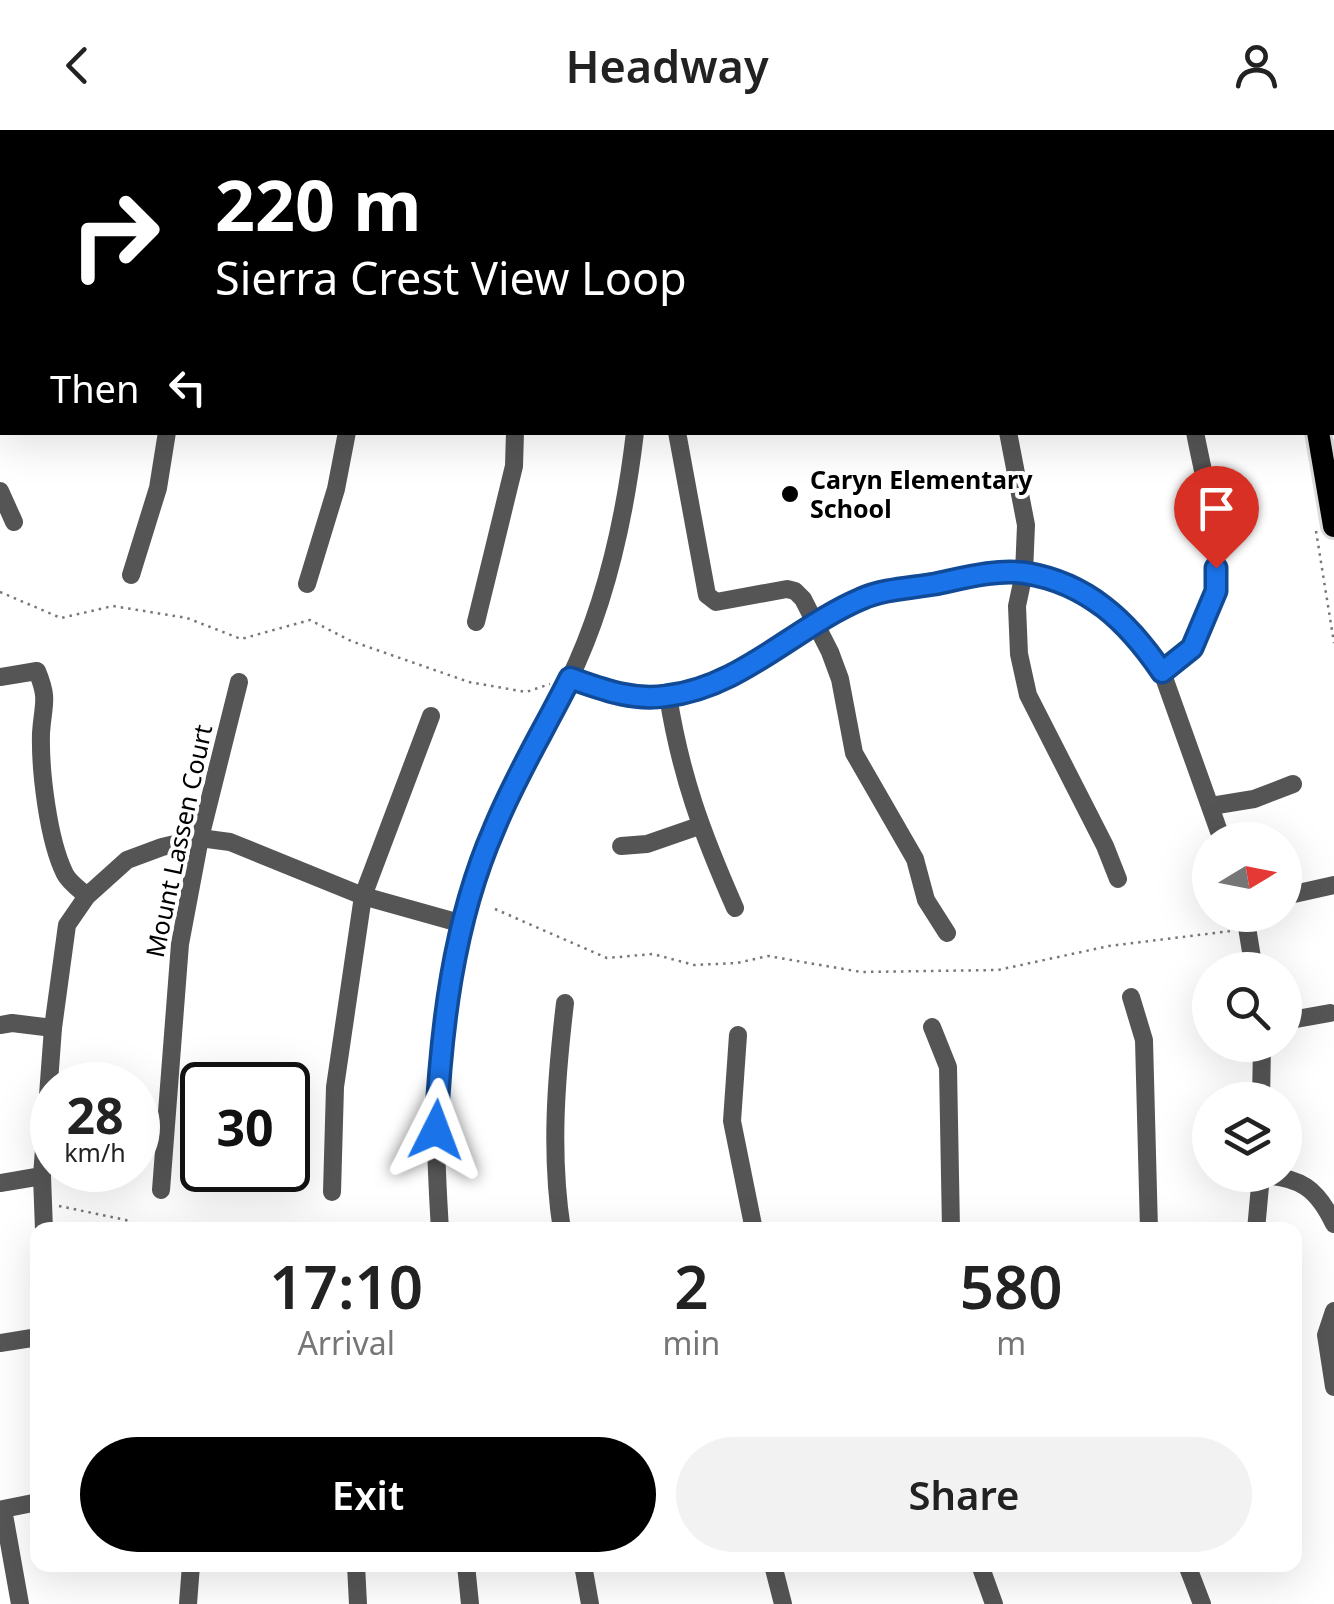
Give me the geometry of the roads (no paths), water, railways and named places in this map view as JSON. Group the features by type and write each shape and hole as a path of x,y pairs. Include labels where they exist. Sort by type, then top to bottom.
{"main road":[{"path":"1318,435 1325,527"}],"street":[{"path":"131,575 158,488 166,435"},
{"path":"307,584 336,490 346,435"},
{"path":"476,622 514,466 515,435"},
{"path":"440,1222 436,1130 441,1034 463,924 493,830 570,678 608,576 635,435"},
{"path":"678,435 710,600 795,591 840,679 854,753 915,859 926,900 947,932"},
{"path":"1009,435 1026,525 1017,622 1018,654 1028,695 1106,846 1118,879"},
{"path":"1162,672 1192,648 1216,591 1216,545 1196,435"},
{"path":"0,492 14,522"},
{"path":"570,678 639,698 668,696 707,686 863,598 992,573 1024,573 1064,584 1100,603 1136,634 1162,672 1216,822"},
{"path":"0,676 37,671 47,694 42,763 48,815 66,876 87,896"},
{"name":"Mount Lassen Court","path":"161,1190 180,944 200,838 239,682"},
{"path":"668,696 677,755 699,826 736,908"},
{"path":"332,1192 334,1087 363,896 431,716"},
{"path":"1211,806 1254,799 1294,784"},
{"path":"621,846 646,844 699,826"},
{"path":"50,1062 67,925 87,896 127,860 162,847 200,838 230,842 363,896 463,924"},
{"path":"1302,893 1334,886"},
{"path":"1131,997 1144,1040 1149,1222"},
{"path":"561,1222 556,1191 556,1079 565,1003"},
{"path":"1302,1018 1330,1013"},
{"path":"0,1025 53,1028"},
{"path":"932,1026 948,1067 951,1222"},
{"path":"738,1035 732,1120 752,1222"},
{"path":"0,1183 30,1178"},
{"path":"1302,1185 1323,1200 1334,1224"},
{"path":"43,1192 44,1222"},
{"path":"1257,1222 1259,1192"},
{"path":"1334,1312 1326,1335 1334,1387"},
{"path":"0,1343 30,1337"},
{"path":"20,1604 3,1509 30,1504"},
{"path":"188,1604 190,1572"},
{"path":"356,1572 358,1604"},
{"path":"467,1572 470,1604"},
{"path":"585,1572 590,1604"},
{"path":"776,1572 783,1604"},
{"path":"983,1572 994,1604"},
{"path":"1190,1572 1202,1604"}],"place":[{"name":"Caryn Elementary School","path":"790,494"}]}
